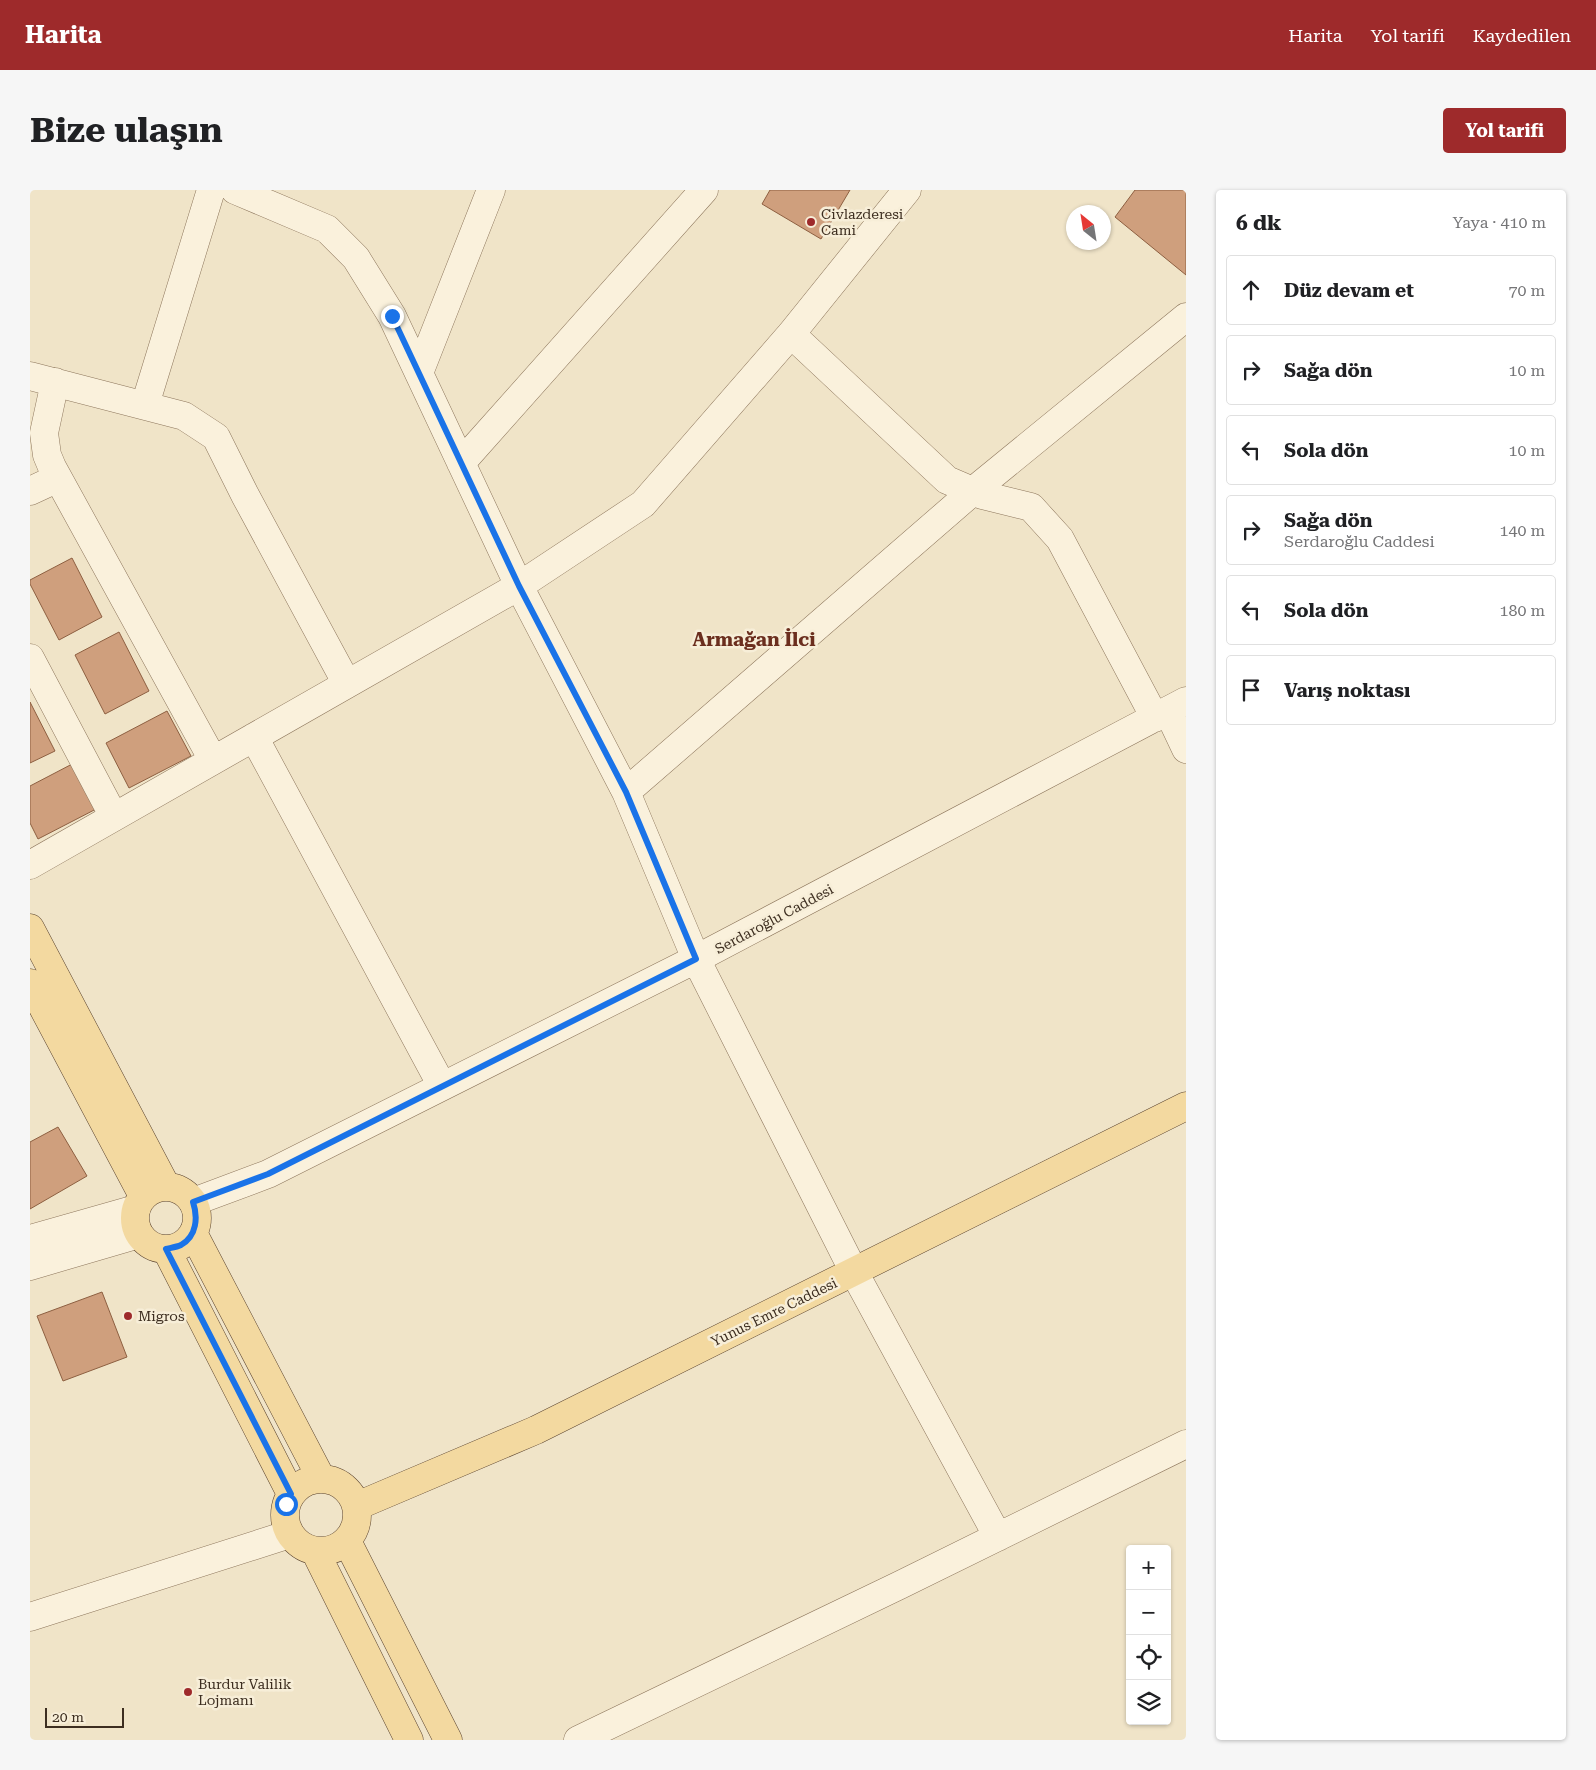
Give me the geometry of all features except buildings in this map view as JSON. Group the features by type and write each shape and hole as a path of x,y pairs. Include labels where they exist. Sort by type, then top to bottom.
{"main road":[{"path":"30,928 146,1206 150,1245 166,1249 182,1245 193,1233 197,1218 193,1202 182,1191 146,1206"},
{"path":"30,983 146,1206"},
{"name":"Yunus Emre Caddesi","path":"357,1506 536,1430 1186,1106"},
{"path":"193,1233 321,1478"},
{"path":"166,1249 291,1494"},
{"path":"321,1478 333,1480 352,1494 357,1506 358,1518 354,1530 347,1541 338,1548 315,1551 301,1545 290,1534 284,1514 291,1494 299,1486 310,1480 321,1478"},
{"path":"347,1541 448,1740"},
{"path":"315,1551 409,1740"}],"street":[{"path":"145,405 211,190"},
{"path":"419,374 491,190"},
{"path":"461,463 704,190"},
{"path":"30,865 519,586 643,504 791,334 907,190"},
{"path":"249,193 327,229 356,258 392,316 519,586 626,792 696,959 854,1272 998,1537"},
{"path":"626,792 972,491 1186,317"},
{"path":"791,334 948,480 972,491 1031,507 1060,539 1169,710 1186,749"},
{"path":"213,760 58,478 48,455 44,433 42,379 184,416 216,437 244,495 347,684"},
{"path":"30,490 58,478"},
{"path":"30,658 114,817"},
{"name":"Serdaroğlu Caddesi","path":"193,1202 268,1174 696,959 1169,710"},
{"path":"254,737 442,1086"},
{"path":"30,1240 146,1206"},
{"path":"30,1266 146,1206"},
{"path":"578,1740 1186,1444"},
{"path":"30,1617 290,1534"}],"place":[{"name":"Civlazderesi Cami","path":"811,222"},
{"name":"Migros","path":"128,1316"},
{"name":"Burdur Valilik Lojmanı","path":"188,1692"}],"district":[{"name":"Armağan İlci","path":"754,639"}],"route":[{"path":"286,1504 291,1494 166,1249 182,1245 193,1233 197,1218 193,1202 268,1174 696,959 626,792 519,586 392,316"}]}
